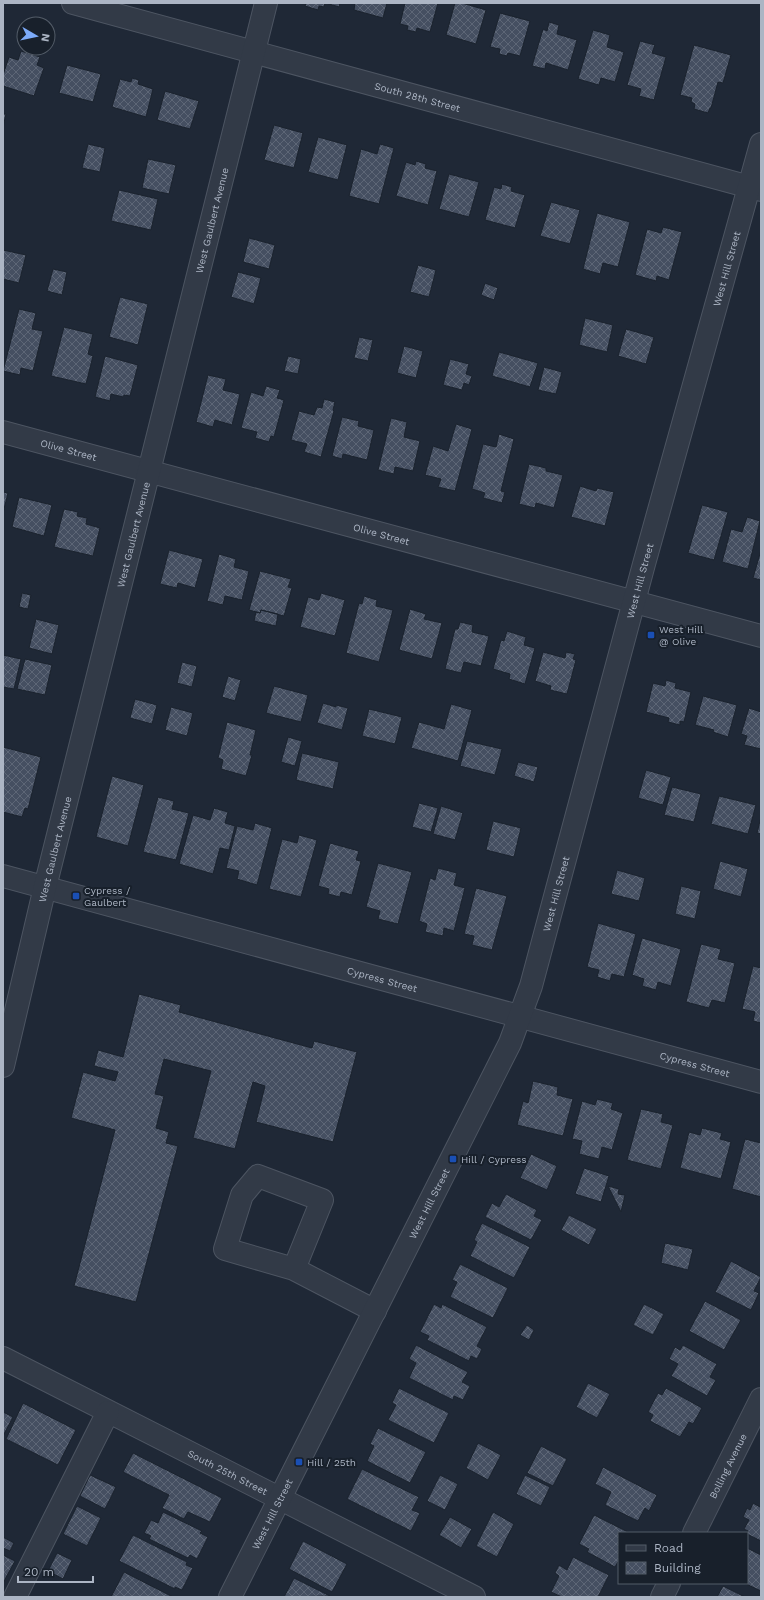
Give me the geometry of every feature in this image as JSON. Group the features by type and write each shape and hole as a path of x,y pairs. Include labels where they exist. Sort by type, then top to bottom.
{"street":[{"name":"South 28th Street","path":"73,3 755,189"},
{"name":"West Gaulbert Avenue","path":"3,1066 45,887 266,3"},
{"name":"West Hill Street","path":"230,1597 507,1050 531,986 635,602 755,189 761,144"},
{"name":"Olive Street","path":"3,432 761,636"},
{"name":"Cypress Street","path":"3,876 761,1082"},
{"path":"294,1269 322,1200 258,1176 242,1195 225,1249 294,1269 375,1311"},
{"name":"South 25th Street","path":"3,1358 280,1499 448,1591 474,1597"},
{"name":"Bolling Avenue","path":"694,1532 761,1399"},
{"path":"15,1597 108,1412"},
{"path":"662,1597 668,1584"}],"building":[{"path":"306,3 325,3 324,7 319,6 318,10 305,6"},
{"path":"326,3 340,3 339,7"},
{"path":"355,3 387,3 383,18 354,10"},
{"path":"405,3 438,3 430,32 417,28 416,32 407,30 408,26 400,24"},
{"path":"455,3 462,3 486,10 476,44 446,35"},
{"path":"500,13 530,21 520,56 508,53 507,56 499,54 500,49 490,47"},
{"path":"549,22 559,25 557,34 577,40 568,70 546,63 545,69 532,66 543,29 547,31"},
{"path":"593,30 610,35 607,47 624,52 615,82 601,78 599,85 578,79"},
{"path":"640,41 655,45 652,53 666,57 654,100 639,96 641,89 627,85"},
{"path":"694,45 731,55 723,83 718,82 711,108 708,113 694,109 695,104 691,102 692,98 680,95"},
{"path":"19,56 40,57 37,65 44,68 34,96 3,86 3,75 9,57 18,60"},
{"path":"67,65 101,74 93,102 59,93"},
{"path":"132,78 139,80 138,84 153,89 146,117 112,107 120,79 131,82"},
{"path":"165,91 199,101 190,129 157,120"},
{"path":"3,114 6,114 3,127"},
{"path":"274,125 303,133 294,168 264,160"},
{"path":"318,137 347,145 338,180 308,172"},
{"path":"88,144 105,148 100,172 82,168"},
{"path":"380,144 394,148 379,204 349,196 361,149 377,154"},
{"path":"148,159 176,165 169,194 142,188"},
{"path":"416,161 426,164 425,168 437,171 428,205 396,196 406,162 415,165"},
{"path":"449,174 479,182 469,217 439,209"},
{"path":"502,184 512,187 511,191 525,195 515,228 485,220 494,187 501,189"},
{"path":"119,190 158,199 151,230 111,221"},
{"path":"551,202 580,210 570,244 540,236"},
{"path":"597,213 630,222 618,267 603,263 600,274 583,269"},
{"path":"663,227 682,232 669,280 657,276 656,281 635,275 647,229 661,233"},
{"path":"249,238 275,245 269,269 243,262"},
{"path":"3,250 26,255 19,283 3,279"},
{"path":"418,265 436,270 429,297 410,292"},
{"path":"53,269 67,272 62,295 47,291"},
{"path":"238,272 261,278 254,304 231,297"},
{"path":"485,283 498,288 494,300 481,295"},
{"path":"120,297 148,304 138,345 109,337"},
{"path":"19,309 36,313 32,329 43,331 33,371 21,368 20,375 3,371"},
{"path":"585,318 613,325 607,352 579,345"},
{"path":"64,327 93,334 88,354 93,356 86,384 51,376"},
{"path":"626,329 654,337 646,364 618,356"},
{"path":"359,337 373,340 368,361 354,358"},
{"path":"404,346 423,351 416,378 397,373"},
{"path":"499,352 538,363 530,387 492,376"},
{"path":"105,356 138,365 130,396 124,395 123,397 111,394 110,401 95,397"},
{"path":"288,356 301,359 298,374 284,371"},
{"path":"450,359 469,364 466,374 472,376 469,385 464,383 462,390 443,385"},
{"path":"544,367 562,372 556,394 538,390"},
{"path":"208,375 226,379 223,390 240,394 232,425 215,420 213,427 196,422"},
{"path":"266,386 280,390 277,398 284,400 274,437 271,436 269,442 255,438 257,432 241,428 251,392 263,396"},
{"path":"324,399 335,402 334,411 321,457 304,452 307,444 291,440 299,411 314,415 317,407 322,408"},
{"path":"342,417 359,421 358,426 374,430 367,460 343,454 342,459 332,456"},
{"path":"391,418 407,422 404,437 420,441 413,471 395,467 394,474 378,470"},
{"path":"456,424 472,429 455,491 438,487 441,479 425,475 433,446 448,451"},
{"path":"499,434 514,439 501,491 505,492 502,503 483,498 485,493 472,489 483,444 496,447"},
{"path":"529,464 546,468 546,471 563,475 554,508 536,503 535,508 519,504"},
{"path":"580,486 596,491 597,488 614,492 605,526 571,517"},
{"path":"3,492 8,493 3,513"},
{"path":"19,497 52,505 44,536 12,527"},
{"path":"702,505 728,512 714,560 688,553"},
{"path":"64,509 78,512 77,516 87,518 86,524 100,528 93,556 54,547"},
{"path":"747,517 760,521 748,569 722,562 731,529 742,532"},
{"path":"169,550 203,559 195,588 178,583 177,588 160,584"},
{"path":"761,550 761,580 753,578"},
{"path":"219,554 236,559 234,567 249,571 242,600 225,596 223,605 207,601"},
{"path":"260,571 291,579 288,587 292,588 284,616 261,610 260,613 249,610"},
{"path":"22,593 31,595 28,609 19,607"},
{"path":"321,593 345,600 335,636 300,627 308,597 319,600"},
{"path":"364,596 377,600 376,606 393,610 379,662 346,653 359,603 362,604"},
{"path":"410,609 426,614 424,619 442,623 432,659 399,650"},
{"path":"261,610 278,614 276,626 254,621 256,612 260,613"},
{"path":"36,619 59,625 52,654 29,648"},
{"path":"460,622 473,625 472,632 489,636 481,666 464,662 461,673 445,669 455,629 458,629"},
{"path":"507,631 526,637 524,645 535,648 525,684 509,679 510,674 493,669 501,640 504,641"},
{"path":"543,652 565,658 566,652 575,654 573,659 576,660 567,694 550,690 551,686 535,681"},
{"path":"3,655 21,659 14,689 3,687"},
{"path":"25,659 52,665 45,695 17,689"},
{"path":"182,662 197,666 192,687 177,683"},
{"path":"228,676 241,680 235,701 222,697"},
{"path":"666,680 676,683 675,688 691,692 684,722 680,721 680,725 668,722 669,718 646,712 653,683 665,686"},
{"path":"274,686 308,695 301,722 266,713"},
{"path":"703,696 737,705 728,737 713,732 714,730 695,725"},
{"path":"135,699 157,705 152,724 130,718"},
{"path":"323,703 336,707 336,705 348,708 342,730 317,723"},
{"path":"451,704 472,710 458,761 411,748 419,722 444,729"},
{"path":"171,707 193,713 187,736 165,730"},
{"path":"749,708 761,712 761,749 744,745 747,736 741,734"},
{"path":"369,709 402,717 395,744 362,736"},
{"path":"227,722 256,730 250,755 252,755 246,776 221,769 223,760 218,758"},
{"path":"288,737 302,741 295,766 281,762"},
{"path":"467,741 502,749 495,775 460,766"},
{"path":"3,747 41,757 28,809 25,808 22,817 3,812"},
{"path":"302,753 339,762 333,789 296,780"},
{"path":"518,762 538,767 534,782 514,776"},
{"path":"646,770 671,777 663,805 638,798"},
{"path":"112,776 144,785 128,846 96,837"},
{"path":"672,787 701,794 694,822 664,815"},
{"path":"719,796 756,805 748,834 711,824"},
{"path":"158,797 174,801 172,809 189,813 176,860 143,852"},
{"path":"419,803 438,808 431,832 412,827"},
{"path":"441,806 463,813 455,840 433,834"},
{"path":"214,808 228,812 225,823 235,826 229,850 220,848 213,874 179,864 193,815 210,820"},
{"path":"761,817 761,834 757,833"},
{"path":"493,821 521,828 514,857 486,850"},
{"path":"255,823 272,828 257,885 237,879 239,871 226,868 237,826 253,830"},
{"path":"299,835 317,840 301,897 269,889 282,839 297,843"},
{"path":"330,843 359,851 356,860 361,861 352,895 341,892 340,897 328,894 329,889 318,886"},
{"path":"720,861 748,869 741,897 713,889"},
{"path":"378,863 412,872 398,924 378,919 380,911 366,907"},
{"path":"438,868 457,873 454,885 465,888 454,931 444,928 443,936 425,932 427,924 419,921 430,878 435,880"},
{"path":"617,870 645,878 639,901 611,894"},
{"path":"681,886 701,891 695,919 675,914"},
{"path":"476,888 507,896 492,950 472,945 474,936 464,934"},
{"path":"598,923 636,934 624,977 612,974 610,981 597,977 599,970 587,967"},
{"path":"642,938 681,949 671,986 658,982 656,990 642,986 644,979 632,975"},
{"path":"701,944 721,949 718,959 735,963 725,1003 712,1000 709,1008 686,1002"},
{"path":"753,966 761,968 761,1023 753,1021 755,1012 742,1009"},
{"path":"139,994 181,1005 179,1012 312,1048 314,1041 357,1052 333,1142 256,1122 265,1086 253,1082 235,1149 193,1138 211,1071 164,1059 155,1094 164,1096 156,1128 169,1132 166,1143 178,1146 136,1302 74,1286 115,1130 71,1118 83,1072 115,1081 118,1072 94,1066 98,1050 123,1057"},
{"path":"533,1081 558,1087 557,1095 573,1099 563,1136 517,1125 523,1101 528,1103"},
{"path":"597,1099 613,1103 611,1109 623,1113 612,1150 602,1147 599,1159 579,1154 582,1141 572,1139 582,1101 595,1105"},
{"path":"641,1109 663,1114 661,1122 673,1125 661,1169 627,1160"},
{"path":"702,1128 722,1133 720,1139 731,1142 721,1179 680,1168 689,1132 700,1135"},
{"path":"745,1139 761,1143 761,1197 732,1189"},
{"path":"531,1154 557,1166 547,1190 520,1178"},
{"path":"584,1168 609,1176 601,1202 575,1194"},
{"path":"608,1186 619,1189 618,1194 625,1195 621,1212"},
{"path":"506,1194 537,1210 534,1216 542,1220 531,1240 485,1217 492,1203 499,1207"},
{"path":"569,1215 597,1229 589,1245 561,1230"},
{"path":"482,1223 530,1247 514,1278 470,1256 477,1242 474,1240"},
{"path":"665,1243 693,1249 688,1270 661,1263"},
{"path":"731,1261 761,1277 754,1291 759,1293 751,1310 715,1292"},
{"path":"460,1264 508,1288 493,1318 450,1297 457,1282 452,1280"},
{"path":"705,1301 741,1320 724,1350 689,1331"},
{"path":"434,1304 441,1308 442,1304 487,1327 477,1346 482,1349 477,1359 471,1356 469,1361 427,1340 429,1336 420,1332"},
{"path":"644,1304 664,1314 653,1335 633,1325"},
{"path":"527,1325 534,1330 529,1340 520,1335"},
{"path":"416,1345 468,1372 462,1382 470,1386 463,1400 454,1396 453,1400 409,1378 416,1363 409,1359"},
{"path":"683,1345 717,1364 710,1377 716,1380 707,1396 671,1376 678,1364 669,1359 675,1347 680,1350"},
{"path":"588,1383 610,1394 597,1418 576,1407"},
{"path":"399,1388 449,1413 434,1443 388,1420 396,1405 392,1403"},
{"path":"666,1388 702,1408 693,1424 689,1422 680,1437 650,1421 653,1415 648,1412 658,1393 662,1395"},
{"path":"23,1403 76,1430 58,1465 6,1439"},
{"path":"3,1412 13,1417 3,1436"},
{"path":"378,1428 426,1452 410,1483 367,1461 374,1446 370,1444"},
{"path":"478,1443 501,1455 488,1480 466,1468"},
{"path":"541,1446 567,1459 553,1486 527,1473"},
{"path":"133,1453 222,1498 210,1522 188,1512 184,1519 162,1508 169,1495 123,1472"},
{"path":"603,1467 657,1495 649,1511 645,1508 638,1521 605,1505 611,1492 595,1484"},
{"path":"362,1469 419,1497 412,1510 420,1513 411,1531 347,1499"},
{"path":"90,1475 116,1487 105,1509 80,1496"},
{"path":"440,1475 458,1484 445,1510 427,1501"},
{"path":"525,1475 550,1487 541,1506 516,1494"},
{"path":"753,1503 760,1507 761,1505 761,1541 748,1534 748,1531 744,1529 749,1520 743,1517 747,1508 750,1510"},
{"path":"77,1506 101,1518 87,1546 63,1534"},
{"path":"163,1512 202,1531 200,1533 208,1537 197,1559 190,1555 188,1558 149,1539 151,1536 144,1533 151,1520 158,1523"},
{"path":"493,1512 514,1524 497,1557 476,1546"},
{"path":"594,1515 628,1532 618,1532 618,1562 615,1567 587,1552 589,1549 579,1544"},
{"path":"450,1517 472,1529 461,1548 439,1535"},
{"path":"133,1535 187,1562 186,1565 193,1568 182,1590 175,1587 175,1589 119,1561"},
{"path":"3,1537 14,1543 10,1551 3,1548"},
{"path":"303,1541 347,1564 332,1592 289,1569"},
{"path":"748,1548 761,1555 761,1591 746,1584 748,1584"},
{"path":"57,1553 72,1560 63,1579 48,1571"},
{"path":"3,1555 15,1561 3,1583"},
{"path":"573,1557 609,1575 598,1597 562,1597 551,1592 559,1576 555,1573 559,1565 567,1570"},
{"path":"124,1572 173,1597 111,1597"},
{"path":"294,1578 330,1596 284,1597"},
{"path":"723,1586 745,1597 717,1597"}],"place":[{"name":"West Hill @ Olive","path":"651,635"},
{"name":"Cypress / Gaulbert","path":"76,896"},
{"name":"Hill / Cypress","path":"453,1159"},
{"name":"Hill / 25th","path":"299,1462"}]}
